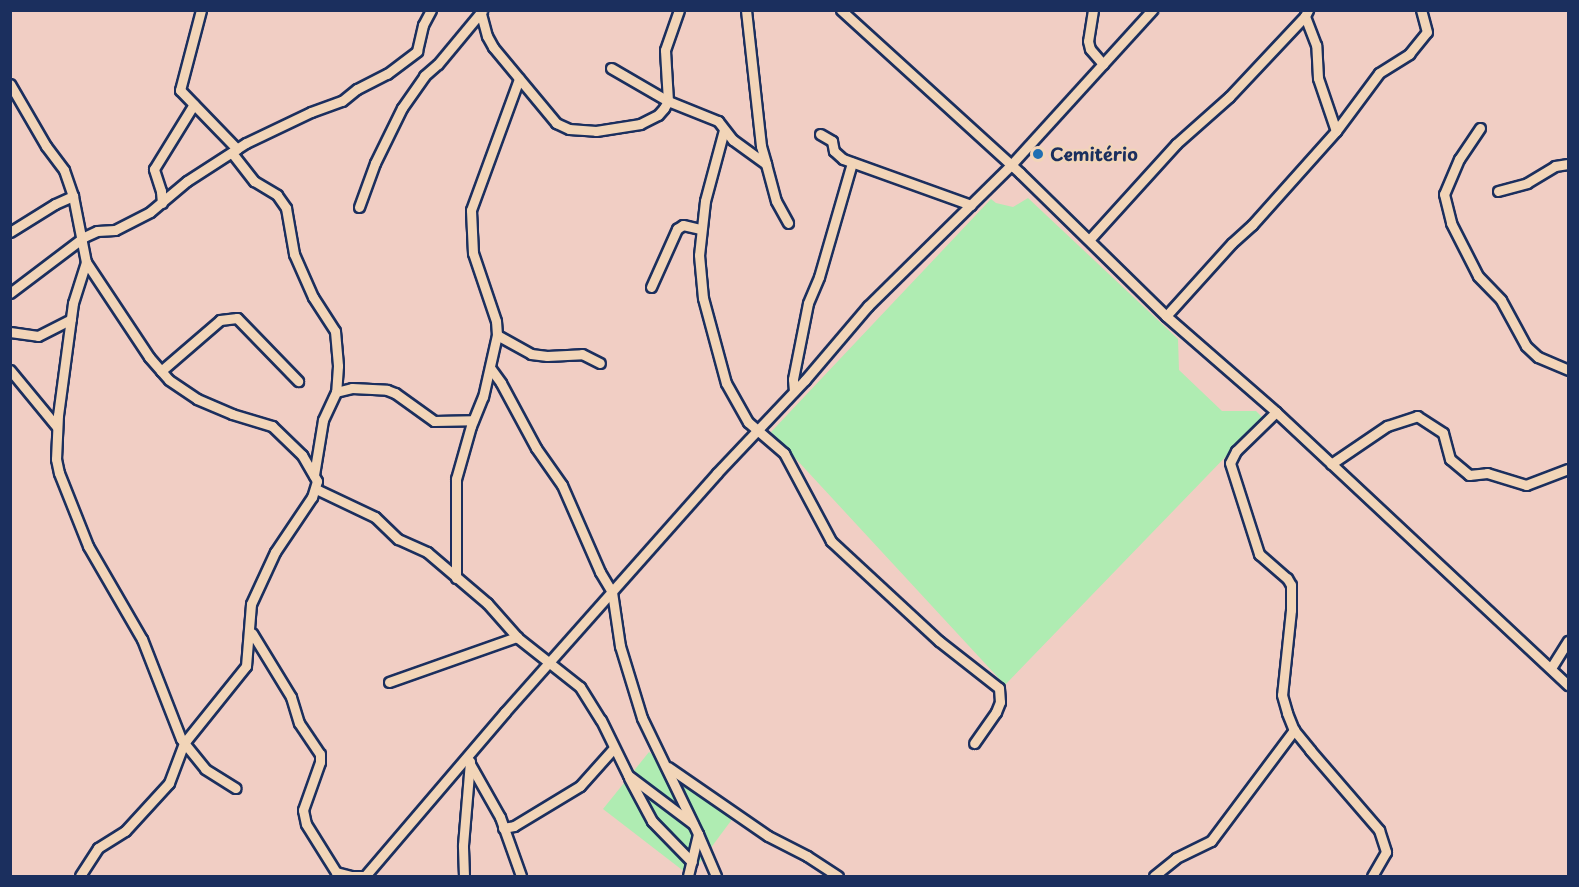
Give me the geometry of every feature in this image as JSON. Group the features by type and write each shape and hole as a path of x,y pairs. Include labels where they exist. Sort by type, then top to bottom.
{"street":[{"path":"80,876 98,848 125,831 169,783 184,744 246,666 251,631 251,604 275,552 316,489 314,475 323,420 336,392 338,366 335,331 313,297 294,254 286,208 277,195 254,181 209,117 182,94 181,85 201,10"},
{"path":"10,293 45,264 90,233 125,226 162,203 187,181 265,133 342,101 414,55 431,10"},
{"path":"481,11 487,36 519,79 528,85 556,123 580,131 640,124 658,115 668,101 665,50 679,10"},
{"path":"746,10 761,146 776,201 788,223"},
{"path":"840,10 1011,165 1166,316 1276,412 1569,685"},
{"path":"1093,10 1088,41 1090,49 1103,64"},
{"path":"251,631 291,697 299,723 320,754 320,762 303,810 306,824 336,872 365,876 612,592 868,306 1011,165 1152,10"},
{"path":"1166,316 1336,131 1379,73 1408,54 1427,32 1421,10"},
{"path":"359,207 375,163 402,108 424,76 438,64 481,11"},
{"path":"1089,240 1176,144 1229,97 1307,13"},
{"path":"1307,13 1316,45 1320,86 1336,131"},
{"path":"611,68 668,101 718,121 724,130 766,164"},
{"path":"456,578 456,478 473,420 483,397 497,335 496,321 473,253 471,210 519,79"},
{"path":"10,84 46,146 64,170 73,196 87,262 161,371 176,386 197,399 232,414 272,426 302,455 314,475"},
{"path":"162,203 153,169 194,104"},
{"path":"1480,128 1460,159 1444,194 1451,223 1478,276 1501,300 1526,346 1538,357 1568,370"},
{"path":"724,130 700,229 699,276 726,383 748,422 784,453 831,542 939,641 999,688 1000,702 996,712 974,742"},
{"path":"820,134 832,141 838,156 852,163 971,205"},
{"path":"794,391 793,379 808,303 819,277 852,163"},
{"path":"1498,191 1527,183 1555,166 1569,164"},
{"path":"10,232 55,204 73,196"},
{"path":"651,287 677,230 683,225 700,229"},
{"path":"87,262 76,292 71,319 57,427 56,459 76,521 138,631 184,744 205,769 235,789"},
{"path":"161,371 220,320 237,318 298,381"},
{"path":"10,332 45,334 71,319"},
{"path":"497,335 531,354 547,356 582,354 600,363"},
{"path":"491,369 536,448 562,484 600,572 612,592 620,646 648,731 716,876"},
{"path":"10,370 57,427"},
{"path":"336,392 352,388 387,390 395,393 434,421 473,420"},
{"path":"1276,412 1236,451 1230,463 1259,554 1287,578 1291,585 1292,602 1282,695 1294,730 1379,830 1386,852 1372,876"},
{"path":"1331,464 1388,426 1417,416 1443,433 1450,459 1469,475 1487,473 1526,485 1569,469"},
{"path":"316,489 327,492 375,517 398,539 427,552 487,603 517,637 580,687 601,720 613,749 652,821 692,862"},
{"path":"389,682 517,637"},
{"path":"1551,668 1569,641"},
{"path":"1154,876 1176,858 1211,841 1294,730"},
{"path":"503,828 514,826 571,793 613,749"},
{"path":"464,876 463,845 471,753"},
{"path":"471,764 500,817 521,876"},
{"path":"664,764 768,836 807,856 838,876"},
{"path":"628,775 693,824"},
{"path":"688,876 698,834"}],"green space":[{"path":"1028,198 1178,339 1179,370 1222,411 1256,411 1263,418 1005,685 771,432 991,199 996,203 1013,207"},
{"path":"649,752 733,818 690,876 603,809"}],"place":[{"name":"Cemitério","path":"1038,154"}]}
